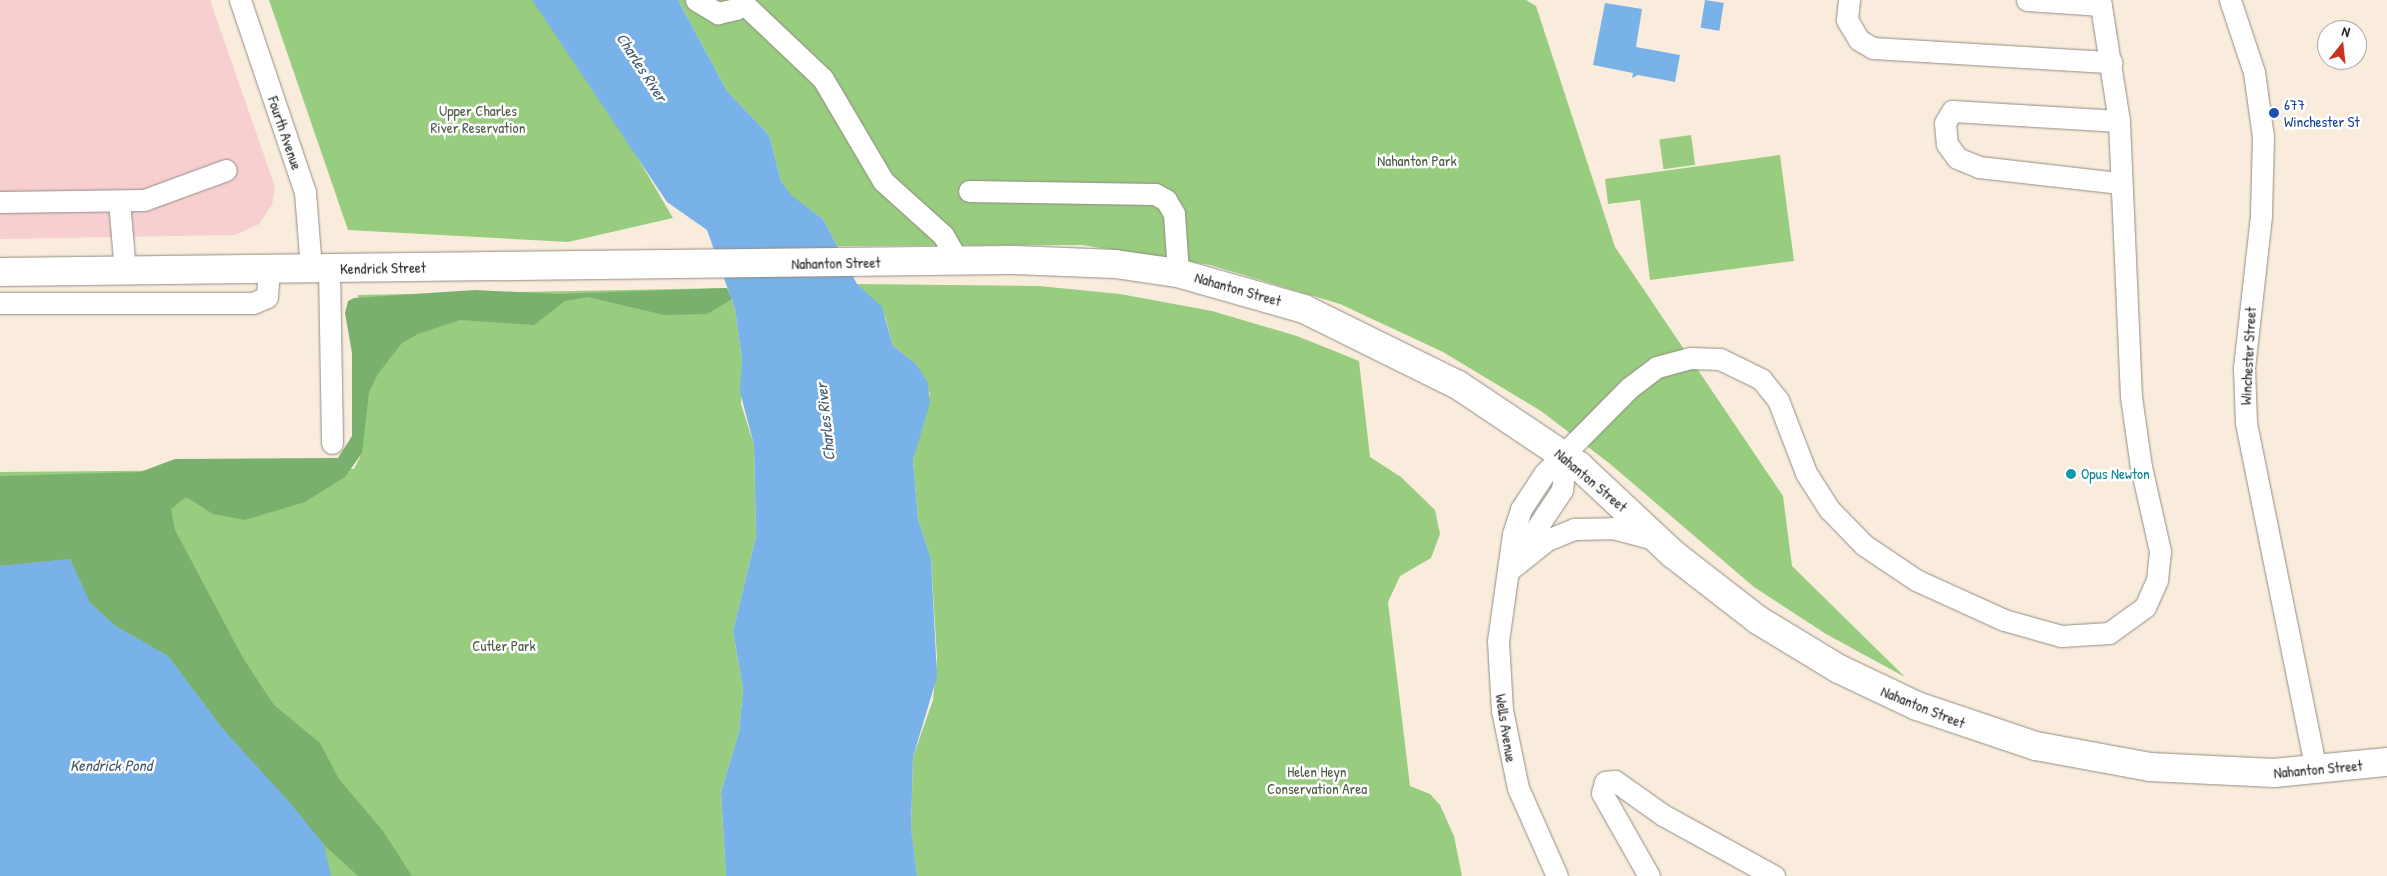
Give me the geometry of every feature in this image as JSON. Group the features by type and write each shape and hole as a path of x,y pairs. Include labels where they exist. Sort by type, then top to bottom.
{"main road":[{"name":"Nahanton Street","path":"767,265 958,261 1074,261 1178,273 1275,298 1360,333 1481,399 1566,457 1660,542 1733,602 1794,643 1872,686 1960,722 2062,752 2150,767 2233,773 2316,771 2387,762"},
{"name":"Kendrick Street","path":"0,272 767,265"}],"street":[{"name":"Fourth Avenue","path":"240,0 305,192 320,269 332,442"},
{"path":"696,0 718,13 744,2 823,79 883,181 944,235 958,261"},
{"path":"1849,0 1846,20 1859,40 1873,48 2112,62"},
{"path":"1566,457 1630,388 1657,366 1690,358 1729,361 1752,372 1771,389 1818,495 1852,535 1888,564 1979,609 2045,633 2092,637 2123,627 2153,592 2160,551 2132,406 2120,183 2119,121 2112,62 2101,2 2027,0"},
{"name":"Winchester Street","path":"2230,0 2254,72 2263,137 2261,209 2244,368 2246,423 2316,771"},
{"path":"2119,121 1952,111 1945,123 1947,144 1956,158 1979,167 2120,183"},
{"path":"0,202 119,201 158,197 226,170"},
{"path":"969,191 1155,194 1166,200 1174,214 1178,273"},
{"path":"119,201 125,271"},
{"path":"0,303 253,303 267,297 270,270"},
{"name":"Wells Avenue","path":"1557,876 1523,803 1504,728 1498,641 1508,572 1562,490 1566,457"},
{"path":"1508,572 1547,540 1583,527 1625,530 1660,542"},
{"path":"1650,874 1602,793 1605,782 1615,781 1663,815 1774,876"}],"shaded area":[{"path":"0,0 210,0 275,187 272,205 259,224 235,235 0,239"}],"green space":[{"name":"Upper Charles River Reservation","path":"269,0 545,0 673,218 568,242 348,230"},
{"name":"Nahanton Park","path":"678,0 1526,0 1536,6 1615,247 1783,496 1792,566 1905,677 1826,634 1754,587 1609,463 1541,411 1443,352 1340,304 1210,265 1082,245 837,246 823,219 790,195 781,181 769,135 727,91"},
{"path":"1691,135 1695,165 1663,169 1659,139"},
{"path":"1780,155 1794,261 1650,280 1640,200 1608,204 1605,179"},
{"name":"Helen Heyn Conservation Area","path":"857,284 1039,286 1120,294 1212,311 1297,336 1359,361 1370,457 1401,477 1435,510 1440,534 1431,558 1400,576 1388,602 1410,786 1430,794 1440,805 1454,836 1462,876 917,876 911,827 913,757 933,700 937,658 931,559 918,519 913,460 930,393 916,364 893,346 885,316"},
{"name":"Cutler Park","path":"727,288 735,309 742,360 741,404 754,445 756,536 733,631 743,689 739,732 721,792 726,876 0,876 0,472 354,469 360,457 358,295"},
{"path":"727,288 732,299 707,314 664,315 588,297 565,301 534,325 460,320 418,334 402,343 378,374 369,392 362,453 345,477 305,502 245,520 213,514 186,497 171,509 175,530 243,658 274,705 320,743 339,779 383,831 412,876 358,876 324,845 222,728 168,656 117,627 90,603 70,559 0,566 0,476 140,472 175,459 338,458 352,436 352,353 345,313 348,301 354,298 475,290 557,294"}],"water":[{"name":"Charles River","path":"532,0 678,0 727,91 769,135 781,181 791,195 823,219 857,284 882,307 893,346 916,364 928,383 930,403 913,460 918,519 931,559 937,677 913,757 911,827 917,876 726,876 721,792 739,732 743,689 733,631 756,536 754,445 740,392 742,360 735,309 707,230 667,202"},
{"path":"1705,0 1724,3 1719,31 1701,28"},
{"path":"1605,3 1642,9 1636,47 1680,55 1675,82 1638,75 1632,78 1633,73 1593,65"},
{"name":"Kendrick Pond","path":"70,559 90,603 117,627 168,656 222,728 291,804 324,845 331,876 0,876 0,566"}],"place":[{"name":"677 Winchester St","path":"2274,113"},
{"name":"Opus Newton","path":"2071,474"}]}
